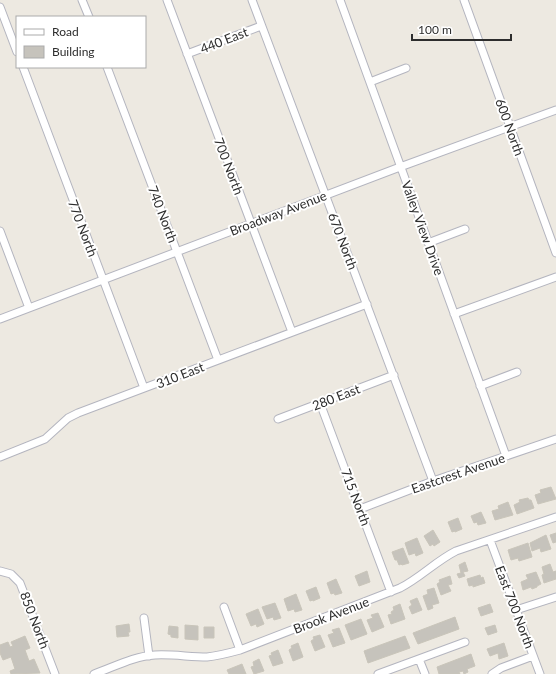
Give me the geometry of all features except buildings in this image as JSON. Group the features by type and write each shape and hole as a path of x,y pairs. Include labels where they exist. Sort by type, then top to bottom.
{"street":[{"path":"82,0 89,16"},
{"name":"700 North","path":"167,0 292,332"},
{"name":"670 North","path":"252,0 434,481"},
{"name":"Valley View Drive","path":"340,0 506,456"},
{"name":"600 North","path":"464,0 556,253"},
{"path":"0,7 16,49"},
{"name":"440 East","path":"187,54 261,26"},
{"name":"770 North","path":"23,68 144,388"},
{"name":"740 North","path":"108,68 218,360"},
{"path":"370,82 406,68"},
{"name":"Broadway Avenue","path":"0,319 325,195 556,110"},
{"path":"428,243 465,230"},
{"path":"0,231 29,308"},
{"path":"454,314 556,277"},
{"name":"310 East","path":"0,457 45,439 74,414 366,304"},
{"path":"480,386 517,372"},
{"name":"280 East","path":"278,419 394,375"},
{"name":"715 North","path":"320,403 391,592"},
{"name":"Eastcrest Avenue","path":"360,508 556,439"},
{"name":"Brook Avenue","path":"94,674 134,659 149,656 207,657 240,650 391,592 411,582 449,555 556,517"},
{"name":"East 700 North","path":"490,540 540,674"},
{"name":"850 North","path":"4,571 15,576 20,583 55,674"},
{"path":"516,610 556,597"},
{"path":"224,607 240,650"},
{"path":"144,618 149,656"},
{"path":"378,674 464,642"},
{"path":"492,674 501,668 533,656"},
{"path":"419,659 425,674"}]}
